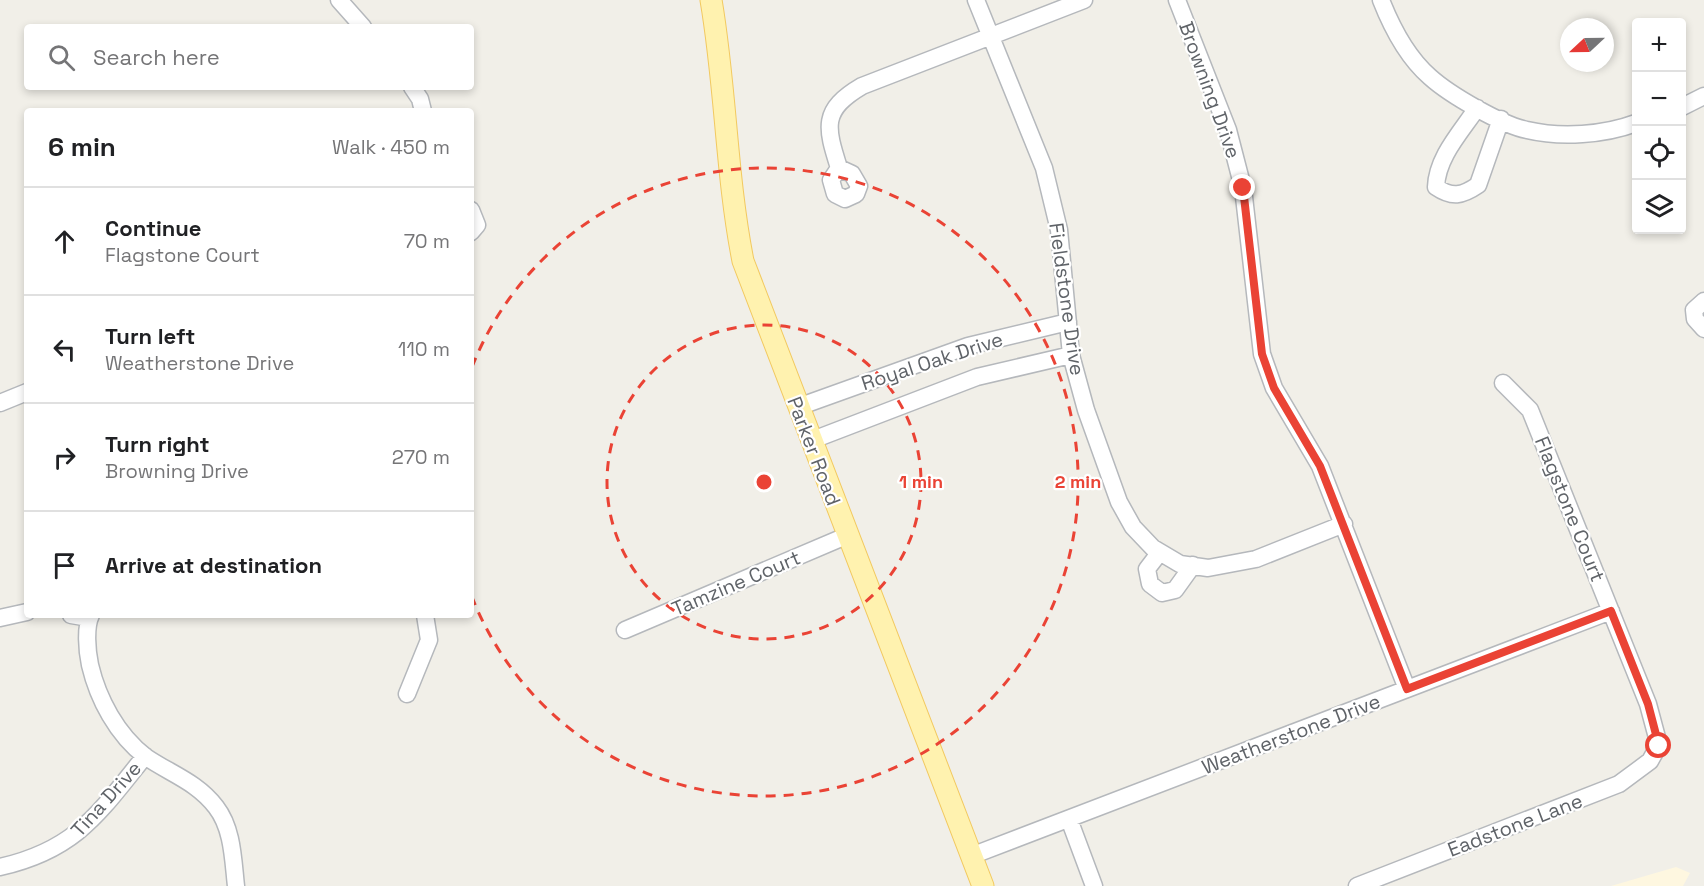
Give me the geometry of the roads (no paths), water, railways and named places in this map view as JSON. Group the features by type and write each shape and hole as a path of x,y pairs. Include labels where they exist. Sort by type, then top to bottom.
{"main road":[{"name":"Parker Road","path":"711,0 719,56 733,209 743,261 846,536 982,886"}],"street":[{"name":"Fieldstone Drive","path":"976,0 1044,168 1059,230 1071,355 1086,410 1119,502 1133,527 1160,552 1180,564 1208,568 1230,566 1256,559 1344,524"},
{"path":"838,168 828,136 829,115 843,98 862,86 1084,0"},
{"name":"Browning Drive","path":"1178,0 1228,130 1243,188 1262,354 1274,388 1320,466 1407,689"},
{"path":"1381,0 1390,24 1424,71 1477,108 1526,130 1581,135 1632,124"},
{"path":"341,1 360,24"},
{"path":"413,90 422,108"},
{"path":"1686,105 1704,96"},
{"path":"1477,108 1450,146 1437,173 1436,187 1447,195 1460,195 1478,185 1501,119"},
{"path":"1704,301 1694,310 1695,319 1704,329"},
{"name":"Royal Oak Drive","path":"798,407 968,346 1068,322"},
{"name":"Royal Oak Drive","path":"810,441 977,377 1071,355"},
{"name":"Flagstone Court","path":"1503,383 1530,410 1648,704 1659,746"},
{"path":"0,403 24,393"},
{"name":"Tamzine Court","path":"625,630 846,536"},
{"path":"1160,552 1147,569 1150,584 1162,593 1175,590 1193,566"},
{"name":"Weatherstone Drive","path":"971,856 1611,611"},
{"path":"0,618 24,613"},
{"path":"90,618 88,654 97,692 118,727 145,756 196,786 218,809 232,847 236,886"},
{"path":"407,694 429,640 425,618"},
{"name":"Eadstone Lane","path":"1357,886 1620,784 1650,761 1659,746"},
{"name":"Tina Drive","path":"0,867 22,862 56,849 72,838 95,818 145,756"},
{"path":"1069,819 1094,886"}]}
